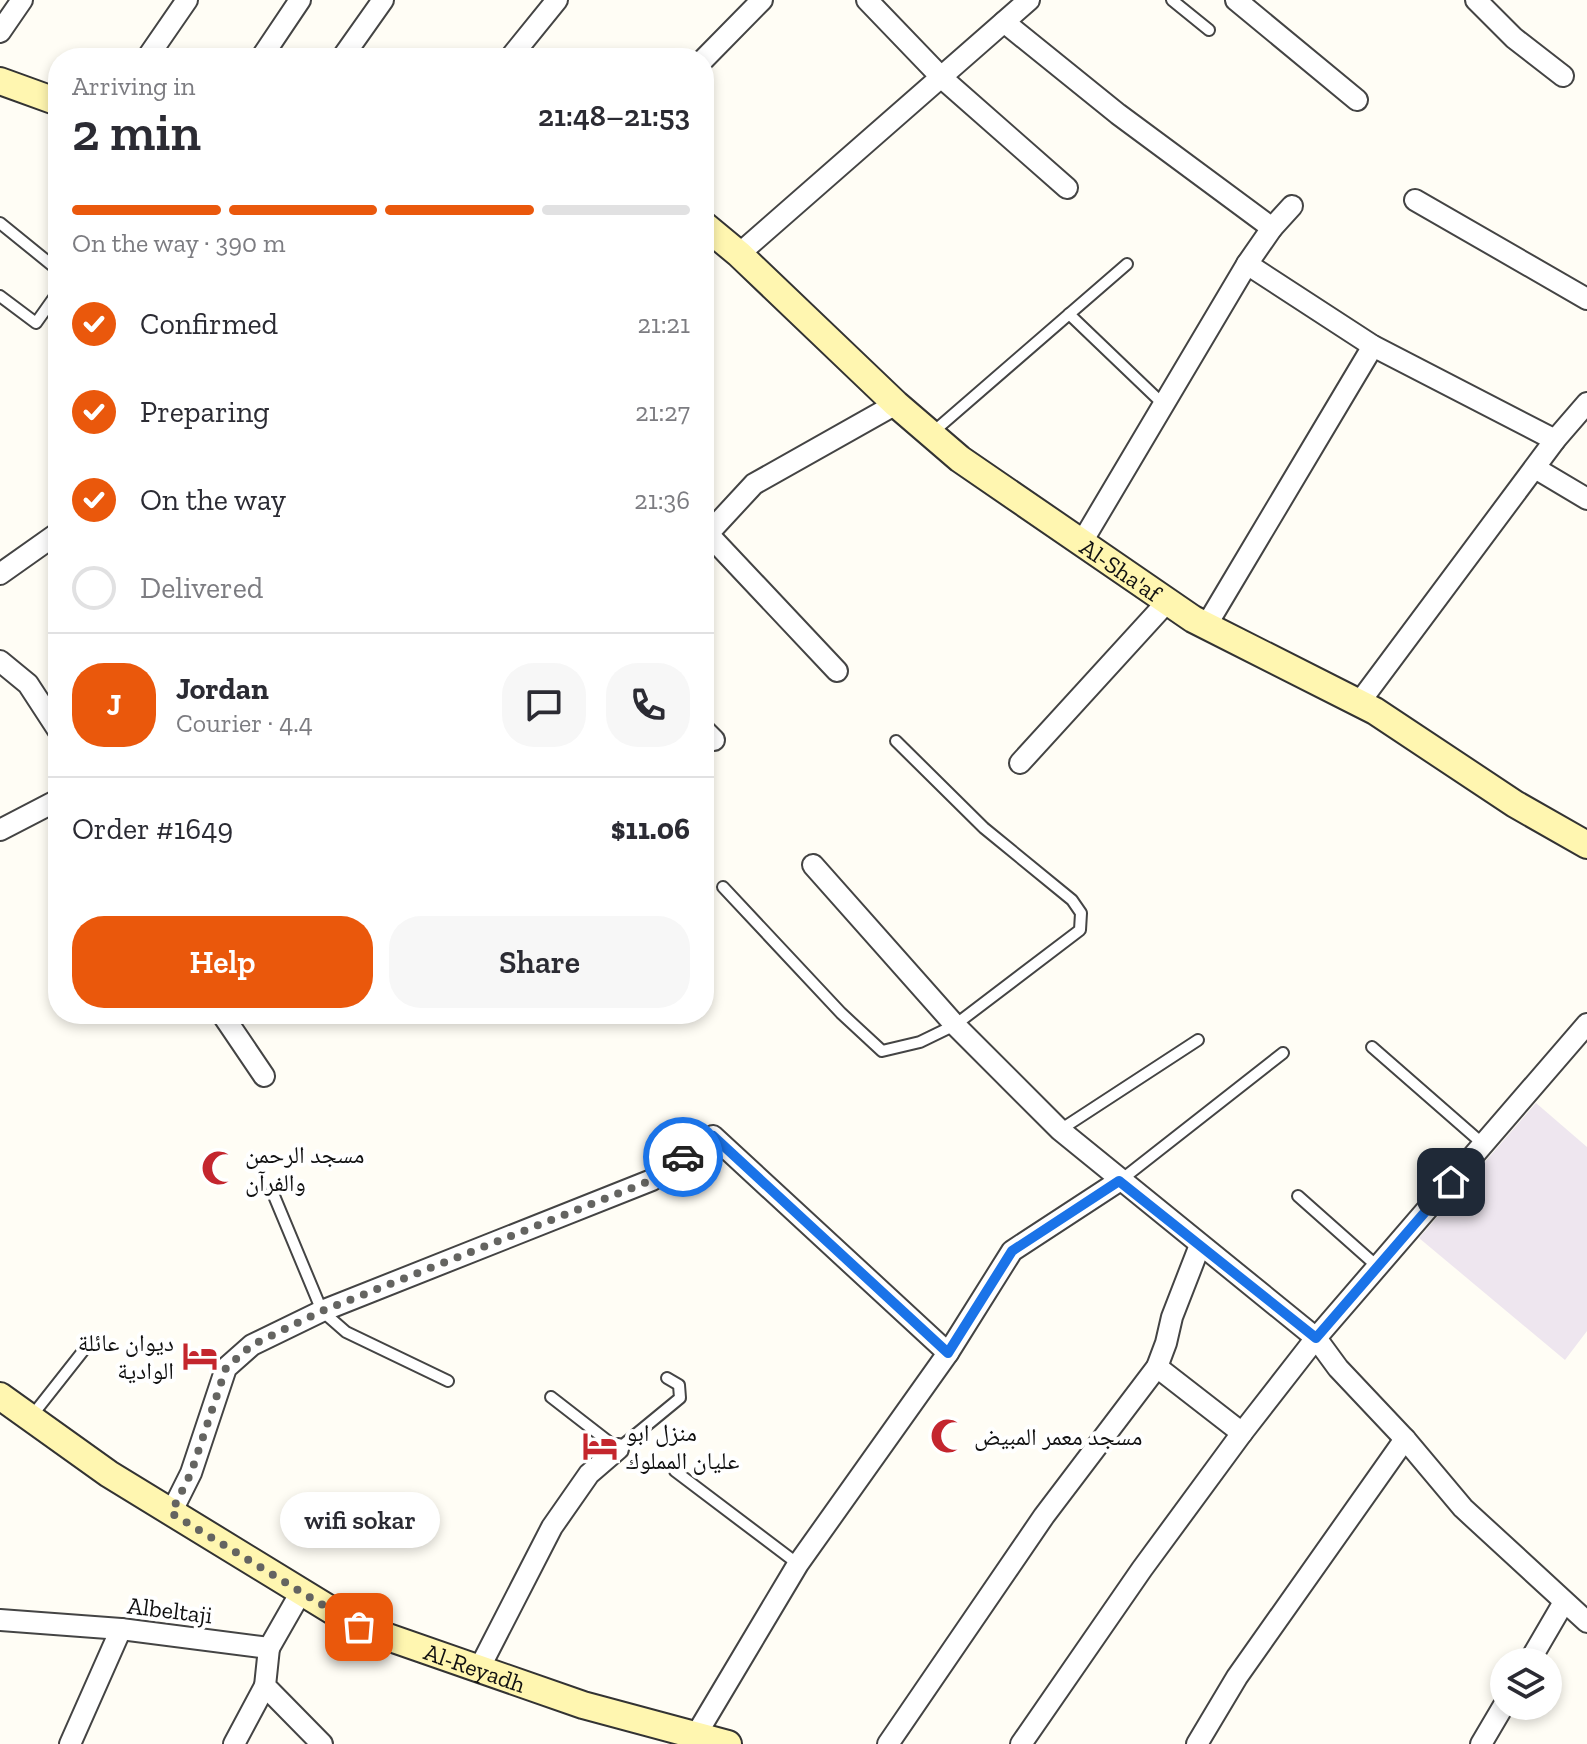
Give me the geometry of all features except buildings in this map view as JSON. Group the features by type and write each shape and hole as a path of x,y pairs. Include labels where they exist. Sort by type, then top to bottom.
{"street":[{"path":"0,32 22,0"},
{"path":"154,48 187,0"},
{"path":"268,48 300,0"},
{"path":"349,48 383,0"},
{"path":"518,48 557,0"},
{"path":"714,49 762,0"},
{"path":"867,0 942,78 1067,188"},
{"path":"739,254 1029,0"},
{"path":"1236,0 1357,100"},
{"path":"1476,0 1514,38 1563,76"},
{"path":"1004,22 1118,114 1272,228"},
{"path":"0,81 48,98"},
{"path":"1415,200 1587,299"},
{"path":"1082,542 1247,264 1292,206"},
{"name":"Al-Sha'af","path":"714,233 896,404 960,459 1167,602 1206,626 1359,703 1515,804 1587,845"},
{"path":"1247,264 1373,346 1555,440"},
{"path":"1206,626 1373,346"},
{"path":"1359,703 1555,440 1587,403"},
{"path":"714,527 754,484 896,404"},
{"path":"1535,468 1587,499"},
{"path":"0,574 48,540"},
{"path":"714,544 837,671"},
{"path":"1020,763 1167,602"},
{"path":"0,661 28,684 48,715"},
{"path":"0,830 48,805"},
{"path":"813,865 955,1025 1060,1130 1316,1338 1338,1368 1405,1439 1463,1508 1587,1622"},
{"path":"229,1024 264,1076"},
{"path":"1021,1744 1142,1569 1316,1338 1587,1024"},
{"path":"171,1513 191,1473 226,1368 252,1345 322,1311 652,1180 713,1136 948,1353"},
{"path":"696,1735 798,1564 948,1353 1012,1251 1119,1181"},
{"path":"888,1744 1044,1516 1157,1367 1172,1317 1200,1245"},
{"path":"1157,1367 1242,1433"},
{"name":"Al-Reyadh","path":"0,1396 109,1474 359,1627 583,1705 728,1744"},
{"path":"1197,1744 1237,1677 1405,1439"},
{"path":"479,1669 552,1527 589,1474 618,1449"},
{"path":"234,1744 265,1686 269,1648 301,1592"},
{"path":"1537,1648 1564,1602"},
{"name":"Albeltaji","path":"0,1620 121,1629 269,1648"},
{"path":"70,1744 121,1629"},
{"path":"265,1686 322,1744"},
{"path":"1481,1744 1495,1720"}],"lane":[{"path":"1172,0 1209,30"},
{"path":"0,223 48,262"},
{"path":"931,434 1127,264"},
{"path":"0,296 36,323 48,306"},
{"path":"1069,314 1163,404"},
{"path":"723,887 841,1013 882,1051 920,1042 955,1025 1080,930 1081,913 1072,900 984,828 896,741"},
{"path":"1060,1130 1198,1040"},
{"path":"1372,1047 1483,1144"},
{"path":"1119,1181 1283,1053"},
{"path":"272,1191 322,1311 346,1332 448,1381"},
{"path":"1298,1196 1378,1267"},
{"path":"31,1417 87,1346"},
{"path":"551,1397 618,1449 680,1398 679,1385 667,1378"},
{"path":"675,1471 798,1564"}],"shaded area":[{"path":"1536,1103 1587,1147 1587,1331 1565,1360 1419,1238"}],"way so far":[{"path":"359,1627 171,1513 191,1473 226,1368 252,1345 322,1311 593,1206 652,1180 683,1157"}],"place":[{"name":"مسجد الرحمن والفرآن","path":"219,1168"},
{"name":"ديوان عائلة الوادية","path":"200,1356"},
{"name":"مسجد معمر المبيض","path":"948,1436"},
{"name":"منزل ابو عليان المملوك","path":"600,1446"},
{"name":"wifi sokar","path":"359,1627"}],"route":[{"path":"683,1157 713,1136 948,1353 1012,1251 1119,1181 1316,1338 1451,1182"}]}
